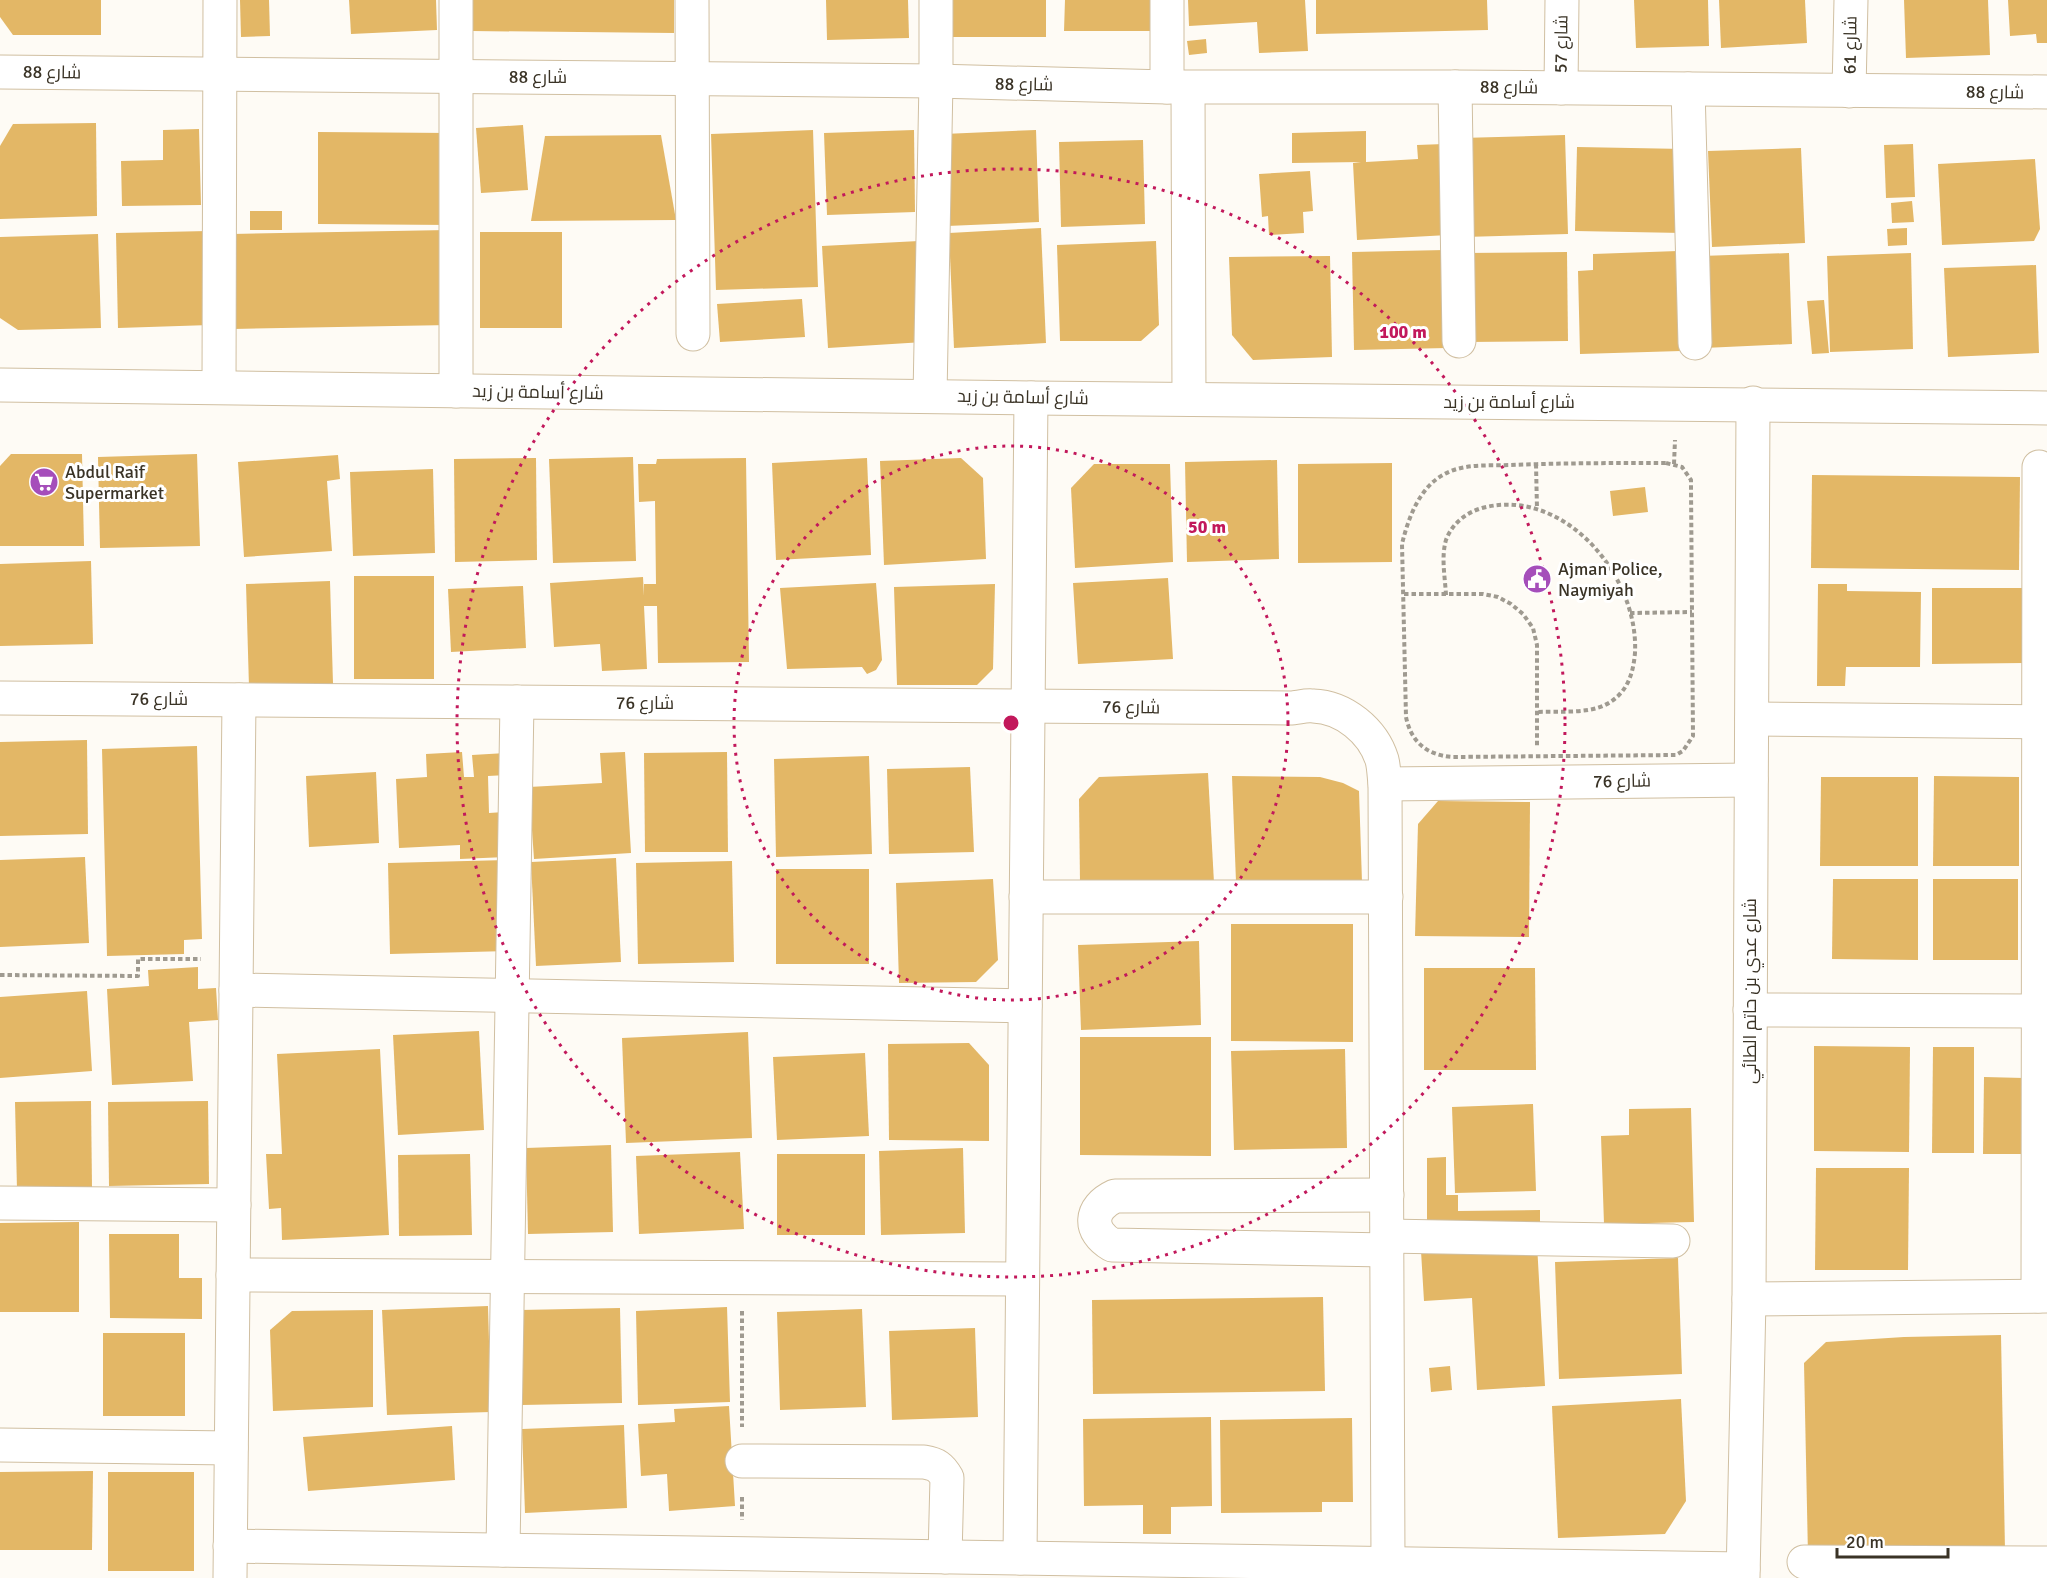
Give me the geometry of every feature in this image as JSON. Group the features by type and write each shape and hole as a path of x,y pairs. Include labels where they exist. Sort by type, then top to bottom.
{"street":[{"path":"219,387 220,0"},
{"path":"456,0 456,391"},
{"path":"692,0 693,334"},
{"path":"930,396 936,0"},
{"path":"1167,0 1177,88 1189,399"},
{"name":"شارع 57","path":"1561,88 1562,0"},
{"name":"شارع 61","path":"1849,91 1851,0"},
{"name":"شارع 88","path":"0,72 936,81 1177,88 1455,87 2047,92"},
{"path":"1455,87 1459,341"},
{"path":"1688,89 1695,344"},
{"name":"شارع أسامة بن زيد","path":"0,385 2047,408"},
{"path":"1020,1558 1031,398"},
{"name":"شارع عدي بن حاتم الطائي","path":"1743,1574 1749,1299 1753,404"},
{"path":"1749,1299 2042,1296 2043,722 2039,467"},
{"name":"شارع 76","path":"0,698 1290,708 1327,727 1343,739 1366,760 1385,784 1537,769 1751,780"},
{"path":"230,1578 239,700"},
{"path":"503,1550 517,702"},
{"path":"1752,719 2043,722"},
{"path":"1367,1568 1387,1243 1385,784"},
{"path":"1026,897 1386,897"},
{"path":"236,974 512,996 1025,1006"},
{"path":"1750,1010 2043,1011"},
{"path":"1387,1195 1114,1196 1098,1209 1095,1218 1096,1229 1102,1239 1112,1245 1673,1241"},
{"path":"0,1203 234,1205"},
{"path":"233,1275 1022,1279"},
{"path":"0,1445 231,1448"},
{"path":"742,1461 934,1463 942,1469 947,1478 945,1557"},
{"path":"230,1546 503,1550 598,1565 742,1554 1743,1574"},
{"path":"1804,1562 2047,1563"}],"path":[{"path":"1666,463 1682,467 1691,480 1693,736 1683,751 1676,755 1537,769 1441,756 1421,746 1408,728 1402,544 1415,506 1440,476 1460,467 1536,464 1666,463"},
{"path":"1536,464 1537,509"},
{"path":"1446,595 1444,550 1453,527 1463,517 1476,510 1495,505 1514,505 1537,509 1566,523 1587,539 1604,558 1618,579 1630,613 1634,632 1634,668 1631,679 1625,689 1604,706 1590,710 1537,712"},
{"path":"1404,594 1483,594 1497,597 1511,604 1523,614 1533,628 1538,645 1537,769"},
{"path":"1630,613 1692,612"},
{"path":"0,975 138,976 138,959 236,974"},
{"path":"741,1277 742,1554"}],"building":[{"path":"0,0 101,0 101,35 13,35 0,17"},
{"path":"240,0 269,0 270,36 241,37"},
{"path":"349,0 436,0 437,30 351,34"},
{"path":"473,0 674,0 674,33 472,31"},
{"path":"826,0 908,0 909,38 827,40"},
{"path":"946,0 1046,0 1046,37 945,37"},
{"path":"1065,0 1152,0 1152,31 1064,31"},
{"path":"1188,0 1305,0 1308,51 1259,53 1257,22 1189,26"},
{"path":"1316,0 1487,0 1488,30 1316,34"},
{"path":"1634,0 1708,0 1709,46 1636,48"},
{"path":"1719,0 1805,0 1807,43 1721,48"},
{"path":"1904,0 1988,0 1990,55 1906,58"},
{"path":"2008,0 2047,0 2047,43 2037,43 2036,34 2010,36"},
{"path":"1206,39 1207,53 1189,55 1187,41"},
{"path":"96,123 97,216 0,219 0,146 13,124"},
{"path":"523,125 528,190 481,193 476,128"},
{"path":"199,129 201,205 122,206 121,161 163,160 163,130"},
{"path":"813,130 818,287 716,290 711,134"},
{"path":"914,130 915,212 827,215 824,133"},
{"path":"1036,130 1039,222 947,226 944,134"},
{"path":"1366,131 1366,162 1418,159 1417,145 1444,144 1448,235 1357,240 1353,163 1361,162 1292,163 1292,133"},
{"path":"318,132 451,133 451,225 318,224"},
{"path":"661,135 676,220 531,221 545,136"},
{"path":"1565,135 1568,234 1464,237 1461,138"},
{"path":"1143,140 1145,224 1061,227 1059,142"},
{"path":"1913,144 1915,197 1886,198 1884,145"},
{"path":"1577,147 1685,149 1683,233 1575,231"},
{"path":"1801,148 1805,243 1712,247 1708,151"},
{"path":"2035,159 2040,229 2034,241 1942,245 1938,164"},
{"path":"1310,171 1313,211 1303,212 1304,233 1269,235 1268,216 1262,217 1259,174"},
{"path":"1912,201 1914,222 1892,223 1891,203"},
{"path":"250,211 282,211 282,230 250,230"},
{"path":"1041,228 1046,343 954,348 949,233"},
{"path":"1907,228 1907,245 1888,246 1887,229"},
{"path":"448,230 450,325 233,329 232,234"},
{"path":"208,231 210,325 118,328 116,233"},
{"path":"480,232 562,232 562,328 480,328"},
{"path":"98,234 101,328 18,330 0,318 0,237"},
{"path":"919,241 924,342 828,348 822,246"},
{"path":"1156,241 1159,325 1141,341 1060,341 1057,245"},
{"path":"1445,250 1447,348 1354,350 1352,252"},
{"path":"1678,251 1681,351 1580,354 1578,271 1593,270 1593,254"},
{"path":"1567,252 1568,341 1465,342 1464,253"},
{"path":"1789,253 1792,344 1704,348 1701,256"},
{"path":"1911,253 1913,349 1830,352 1827,256"},
{"path":"1330,256 1332,357 1253,360 1232,335 1229,257"},
{"path":"2036,265 2039,353 1948,357 1944,268"},
{"path":"802,299 805,337 720,342 717,304"},
{"path":"1824,300 1829,353 1812,354 1807,301"},
{"path":"11,454 82,454 84,546 0,546 0,466"},
{"path":"197,454 200,546 100,548 98,457"},
{"path":"338,455 340,479 327,481 332,551 244,557 238,462"},
{"path":"633,457 636,561 553,563 549,459"},
{"path":"536,458 537,560 455,562 454,459"},
{"path":"746,458 749,662 658,663 657,606 644,606 647,669 602,671 600,644 554,647 550,583 643,577 644,596 644,584 656,584 655,501 639,502 638,464 656,464 657,459"},
{"path":"867,458 871,555 776,560 772,463"},
{"path":"961,458 983,478 986,559 884,565 880,461"},
{"path":"1277,460 1279,559 1187,562 1185,462"},
{"path":"1392,463 1392,562 1298,563 1298,464"},
{"path":"1094,464 1170,464 1173,562 1075,568 1071,488"},
{"path":"433,469 435,553 353,556 350,472"},
{"path":"1812,475 2020,477 2019,570 1811,568"},
{"path":"1645,487 1648,512 1613,516 1610,491"},
{"path":"91,561 93,644 0,646 0,564"},
{"path":"354,576 434,576 434,679 354,679"},
{"path":"1168,578 1173,659 1078,664 1073,583"},
{"path":"330,581 333,684 249,687 246,584"},
{"path":"876,583 882,660 876,670 867,674 862,667 787,669 780,588"},
{"path":"995,584 993,669 977,685 897,685 894,587"},
{"path":"1818,584 1847,584 1847,591 1921,592 1920,667 1846,667 1845,686 1817,686"},
{"path":"523,586 526,648 451,652 448,589"},
{"path":"1932,588 2024,588 2024,663 1932,664"},
{"path":"87,740 88,834 0,836 0,742"},
{"path":"197,746 202,939 184,940 184,954 107,956 102,749"},
{"path":"462,752 464,777 474,777 472,755 506,753 507,775 488,776 489,813 504,812 506,857 460,859 460,845 399,848 396,779 427,777 426,754"},
{"path":"625,752 631,853 534,859 529,787 602,783 600,753"},
{"path":"727,752 728,852 645,852 644,753"},
{"path":"869,756 872,854 776,857 774,759"},
{"path":"970,767 974,852 889,854 887,769"},
{"path":"376,772 379,843 309,847 306,776"},
{"path":"1208,773 1214,883 1080,883 1079,799 1099,777"},
{"path":"1232,776 1320,777 1343,783 1359,791 1362,882 1236,882"},
{"path":"1934,776 2019,777 2019,866 1933,866"},
{"path":"1821,777 1918,777 1918,866 1820,866"},
{"path":"1438,801 1530,802 1529,937 1415,936 1418,824"},
{"path":"85,857 89,943 0,947 0,860"},
{"path":"616,858 621,962 536,966 531,862"},
{"path":"507,860 509,951 390,954 388,863"},
{"path":"732,861 734,962 638,964 636,863"},
{"path":"776,869 869,869 869,964 776,964"},
{"path":"993,879 998,960 976,982 899,983 896,883"},
{"path":"1833,879 1918,879 1918,960 1832,959"},
{"path":"1933,879 2018,879 2018,960 1933,960"},
{"path":"1231,924 1353,924 1353,1042 1231,1041"},
{"path":"1199,941 1201,1025 1081,1030 1078,945"},
{"path":"198,967 198,989 216,988 218,1020 189,1022 193,1081 112,1085 107,989 149,986 148,970"},
{"path":"1424,968 1535,968 1536,1070 1424,1070"},
{"path":"87,991 92,1071 0,1078 0,997"},
{"path":"479,1031 484,1130 398,1135 393,1035"},
{"path":"748,1032 752,1138 626,1143 622,1038"},
{"path":"1080,1037 1211,1037 1211,1156 1080,1155"},
{"path":"969,1043 989,1065 989,1141 889,1140 888,1044"},
{"path":"1814,1046 1910,1047 1909,1152 1814,1151"},
{"path":"1933,1047 1974,1047 1974,1153 1932,1153"},
{"path":"380,1049 389,1235 282,1240 281,1208 269,1209 266,1154 282,1154 277,1054"},
{"path":"1345,1049 1347,1148 1234,1150 1231,1051"},
{"path":"865,1053 869,1136 777,1140 773,1057"},
{"path":"1984,1077 2024,1078 2024,1154 1983,1154"},
{"path":"91,1101 92,1188 17,1190 15,1102"},
{"path":"208,1101 209,1184 109,1186 108,1102"},
{"path":"1533,1104 1536,1191 1455,1193 1452,1107"},
{"path":"1691,1108 1694,1222 1604,1224 1601,1136 1629,1135 1629,1109"},
{"path":"611,1145 613,1232 528,1234 526,1148"},
{"path":"963,1148 965,1233 881,1235 879,1151"},
{"path":"740,1152 744,1229 639,1234 636,1156"},
{"path":"470,1154 472,1235 399,1236 398,1155"},
{"path":"777,1154 865,1154 865,1235 777,1235"},
{"path":"1446,1157 1446,1195 1458,1195 1458,1211 1540,1210 1540,1225 1427,1226 1427,1158"},
{"path":"1816,1168 1909,1168 1908,1270 1815,1270"},
{"path":"79,1222 79,1312 0,1312 0,1223"},
{"path":"109,1234 179,1234 179,1278 202,1278 202,1319 110,1318"},
{"path":"1537,1244 1545,1386 1477,1390 1472,1298 1424,1301 1421,1251"},
{"path":"1678,1258 1682,1374 1559,1379 1555,1262"},
{"path":"1323,1297 1325,1391 1093,1394 1092,1300"},
{"path":"488,1306 491,1412 387,1415 382,1310"},
{"path":"727,1307 730,1402 638,1405 636,1311"},
{"path":"620,1308 622,1403 522,1405 520,1310"},
{"path":"862,1309 866,1407 780,1410 777,1312"},
{"path":"373,1310 373,1407 273,1411 270,1330 292,1311"},
{"path":"975,1328 978,1417 892,1420 889,1331"},
{"path":"103,1333 185,1333 185,1416 103,1416"},
{"path":"2001,1335 2005,1551 1808,1556 1804,1363 1826,1342 1904,1337"},
{"path":"1450,1366 1452,1390 1431,1392 1429,1368"},
{"path":"1681,1399 1686,1501 1665,1534 1558,1538 1552,1406"},
{"path":"729,1406 735,1506 669,1511 667,1474 641,1476 638,1424 675,1422 674,1409"},
{"path":"1211,1417 1212,1506 1171,1507 1171,1534 1143,1534 1143,1505 1084,1506 1083,1419"},
{"path":"1352,1418 1353,1502 1322,1502 1322,1512 1221,1513 1220,1420"},
{"path":"624,1425 627,1508 525,1513 522,1429"},
{"path":"452,1426 455,1480 308,1491 303,1437"},
{"path":"93,1471 92,1550 0,1550 0,1472"},
{"path":"108,1472 194,1472 194,1571 108,1571"}],"place":[{"name":"Abdul Raif Supermarket","path":"44,482"},
{"name":"Ajman Police, Naymiyah","path":"1537,579"}]}
